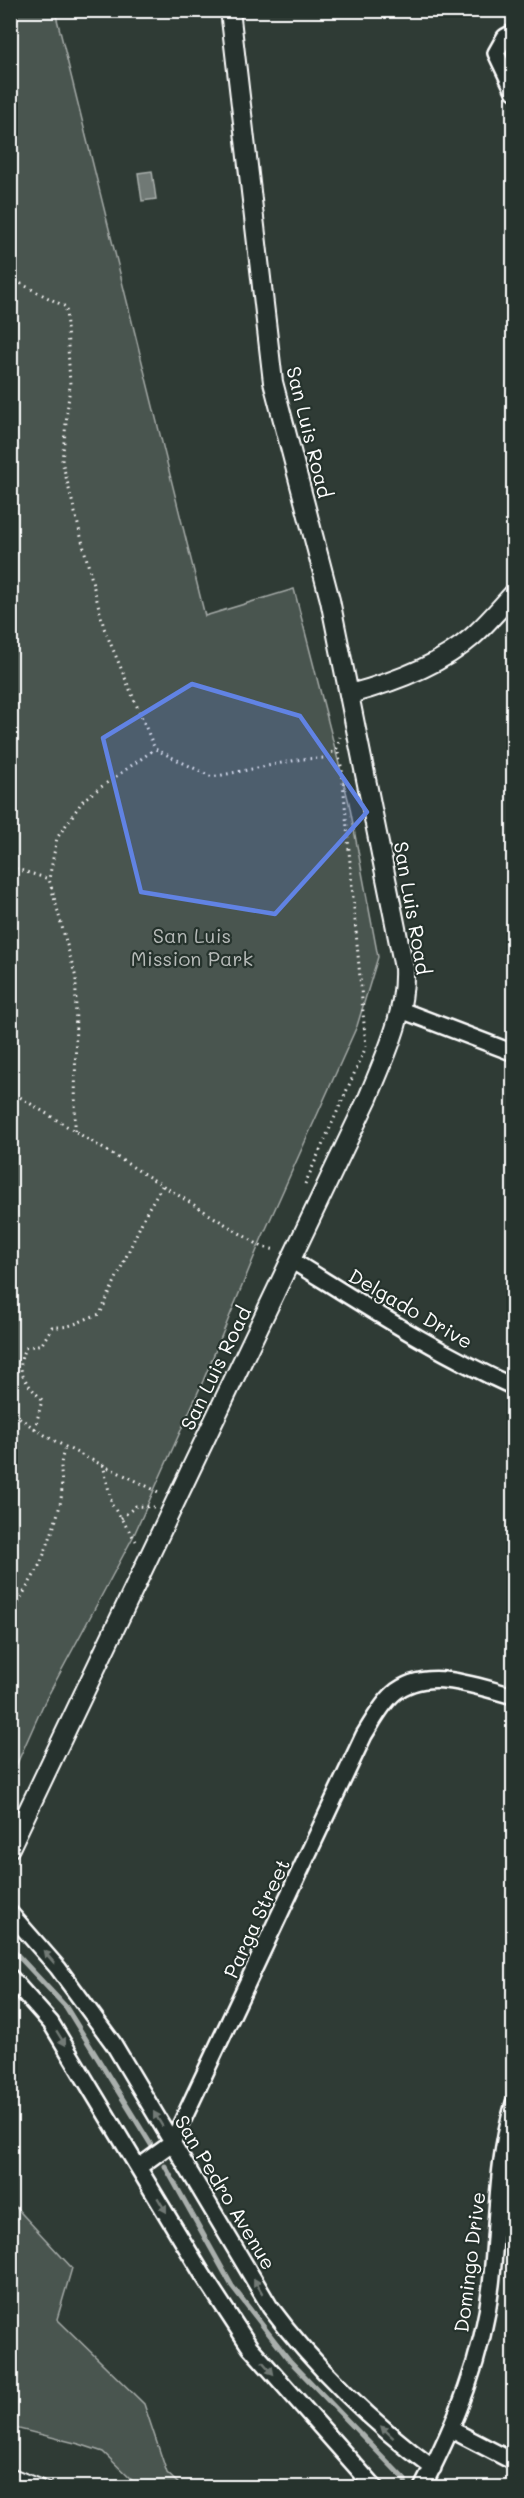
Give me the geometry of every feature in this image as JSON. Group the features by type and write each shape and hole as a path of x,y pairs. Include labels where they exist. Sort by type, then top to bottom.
{"street":[{"name":"San Luis Road","path":"10,1848 368,1098 395,1030 405,983 404,968 330,600 273,382 230,10"},
{"path":"513,32 505,37 496,52 513,91"},
{"path":"350,694 375,687 426,666 457,648 472,637 513,593"},
{"path":"401,1010 513,1053"},
{"name":"Delgado Drive","path":"291,1260 419,1340 513,1387"},
{"name":"Parga Street","path":"139,2167 172,2143 364,1735 379,1711 394,1694 408,1684 423,1680 443,1679 513,1696"},
{"name":"San Pedro Avenue","path":"10,1913 58,1968 113,2043 270,2307 286,2329 361,2408 403,2446 432,2468"},
{"path":"10,1977 51,2023 203,2274 250,2347 375,2487"},
{"name":"Domingo Drive","path":"422,2487 452,2430 480,2347 491,2287 498,2207 509,2118 513,2103"},
{"path":"498,2207 513,2210"},
{"path":"452,2430 513,2462"}],"lane":[{"path":"10,2472 49,2487"}],"path":[{"path":"10,278 66,307 70,385 62,461 104,628 155,749 212,777 302,759 326,758 337,748"},
{"path":"305,1184 366,1047 342,770 337,748 342,726"},
{"path":"75,1131 76,978 49,879 57,838 84,799 155,749"},
{"path":"10,867 49,879"},
{"path":"10,1091 262,1247 276,1250 279,1244"},
{"path":"35,1429 42,1400 22,1377 20,1360 25,1348 42,1344 52,1327 70,1328 100,1314 147,1211 162,1186"},
{"path":"10,1410 65,1448 103,1464 162,1494 152,1516"},
{"path":"10,1619 18,1600 38,1568 62,1499 62,1476 59,1463 65,1448"},
{"path":"103,1464 112,1505 139,1544 143,1535"},
{"path":"121,1518 136,1506 156,1507"}],"highlighted area":[{"path":"192,684 300,716 367,812 275,914 141,892 103,738"}],"green space":[{"name":"San Luis Mission Park","path":"10,11 55,11 205,616 294,589 349,803 378,957 357,1026 261,1240 203,1381 133,1537 44,1703 11,1777"},
{"path":"11,2202 72,2268 57,2319 144,2404 167,2473 182,2487 139,2487 103,2452 11,2427"}],"shaded area":[{"path":"152,171 156,199 142,201 138,173"}],"waterway":[{"path":"10,1947 66,2007 153,2148"},
{"path":"165,2166 232,2286 290,2361 405,2480 406,2488"}]}
